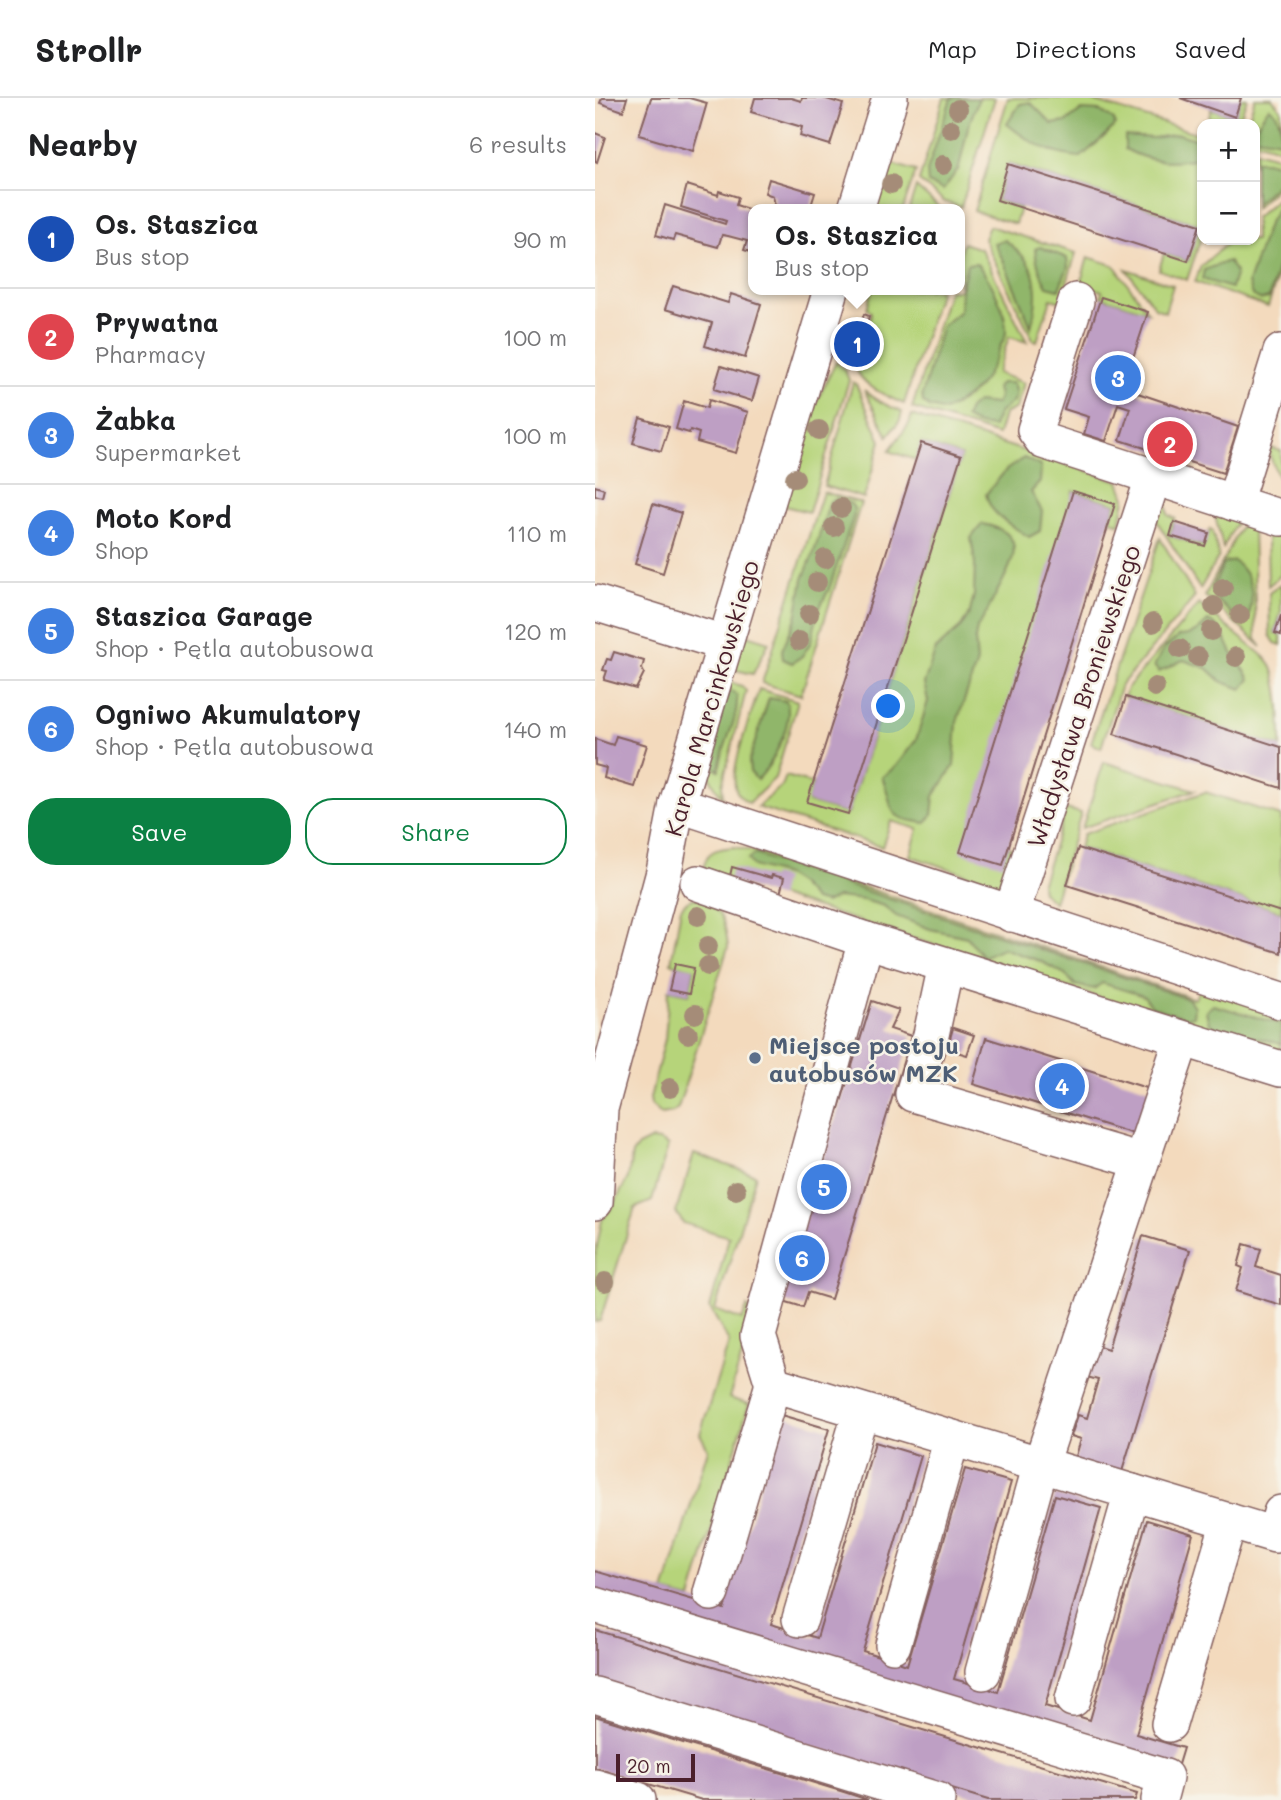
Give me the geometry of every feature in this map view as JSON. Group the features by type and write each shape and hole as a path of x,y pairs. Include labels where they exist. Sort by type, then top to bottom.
{"street":[{"path":"858,204 890,98"},
{"name":"Karola Marcinkowskiego","path":"595,1202 598,1113 664,872 677,804 829,295"},
{"path":"1076,301 1035,430 1043,441 1281,518"},
{"path":"1234,503 1281,352"},
{"name":"Władysława Broniewskiego","path":"1011,914 1153,478"},
{"path":"595,603 724,643"},
{"path":"677,804 1281,1001"},
{"path":"698,883 866,940 1281,1069"},
{"path":"711,1593 773,1384 758,1336 866,940"},
{"path":"946,965 931,1035 913,1094 1141,1161"},
{"path":"983,1672 1041,1464 1182,1039"},
{"path":"773,1384 1275,1535 1281,1513"},
{"path":"800,1619 861,1410"},
{"path":"893,1645 952,1438"},
{"path":"1073,1699 1132,1492"},
{"path":"1168,1724 1229,1521"},
{"path":"595,1605 1165,1777 1159,1800"},
{"path":"595,1695 937,1800"},
{"path":"595,1787 638,1800"}],"green space":[{"path":"944,98 995,98 962,204 945,202 919,181"},
{"path":"951,98 979,98 968,127 959,168 943,190 928,183 927,171"},
{"path":"1008,98 1084,98 1197,133 1197,224 1009,164 997,200 1020,208 1015,224 974,211"},
{"path":"1241,98 1247,98 1240,119 1208,119 1211,109 1235,116"},
{"path":"1255,98 1272,98 1281,109 1281,149 1260,143 1260,119 1249,119"},
{"path":"1030,102 1052,124 1066,122 1082,110 1100,111 1114,120 1115,125 1081,157 1060,154 1032,142 1007,124 1020,104"},
{"path":"1269,107 1273,110 1278,117 1281,141 1260,138 1260,120"},
{"path":"1179,134 1197,139 1197,158 1162,161 1125,149 1125,136 1153,138"},
{"path":"1260,152 1281,158 1281,184 1260,203"},
{"path":"1260,161 1281,165 1281,180 1260,199"},
{"path":"886,162 916,171 905,204 875,204"},
{"path":"916,187 935,204 911,204"},
{"path":"1281,195 1281,266 1268,307 1195,282 1201,266 1225,245 1260,245 1260,214"},
{"path":"1281,202 1281,255 1269,298 1261,300 1252,295 1248,283 1268,224"},
{"path":"989,226 1076,253 1061,302 1051,299 1037,341 1033,340 984,239"},
{"path":"1197,234 1199,245 1187,280 1159,270 1164,253 1188,261"},
{"path":"1005,240 1024,257 1034,275 1036,301 1031,327 994,243"},
{"path":"965,244 981,249 1027,342 1009,337 997,373 1024,383 1016,408 1004,414 998,435 912,408 947,295 965,295"},
{"path":"1040,247 1067,258 1068,267 1059,289 1047,286 1042,277 1035,249"},
{"path":"1088,257 1114,265 1148,312 1101,297 1102,291 1080,285"},
{"path":"1228,261 1236,272 1231,288 1202,279 1204,270"},
{"path":"976,263 987,277 1001,305 1006,332 980,385 945,411 929,407 923,402 922,395 942,326 960,311 961,295 965,295 967,264"},
{"path":"1126,269 1173,285 1165,312 1155,308"},
{"path":"871,295 938,295 904,404 865,382 855,365 856,342 864,339 871,315 867,308"},
{"path":"836,362 845,370 849,380 809,512 780,505 806,423"},
{"path":"853,382 881,441 864,498 824,486"},
{"path":"1001,383 1012,383 1015,397 1000,413 993,427 978,425 965,418 969,409 977,402 996,404 999,396 997,388"},
{"path":"864,390 880,402 902,412 900,420 888,436"},
{"path":"912,415 1119,481 1125,498 1120,524 1110,520 1115,504 1073,491 1008,847 1018,850 1009,878 1000,885 910,856 918,829 891,821 882,847 757,807 782,786 786,776 813,784 808,802 848,814 961,456 921,443 916,460 889,451 909,424"},
{"path":"1271,448 1281,451 1281,478 1278,477 1269,453"},
{"path":"1024,458 1041,466 1040,482 1031,492 1042,511 1040,531 1029,537 997,514 988,502 986,494 1006,470"},
{"path":"823,492 861,503 801,695 762,683"},
{"path":"1165,494 1168,515 1175,518 1170,536 1204,546 1210,529 1212,530 1219,556 1200,589 1151,512"},
{"path":"837,499 851,504 854,515 829,589 819,609 811,642 802,656 792,663 783,659 782,650 796,618 803,579 830,501"},
{"path":"1213,508 1240,516 1223,548"},
{"path":"1245,518 1253,527 1256,639 1262,647 1205,596"},
{"path":"982,524 998,528 1008,535 1013,542 1012,561 977,628 977,662 957,722 954,766 934,796 932,815 926,823 912,821 896,815 882,777 895,767 916,740 928,701 924,683 936,649 961,627 970,612 974,595 975,563 971,538"},
{"path":"1273,526 1281,528 1281,575 1268,586 1267,537"},
{"path":"1160,538 1195,597 1121,685 1101,748 1091,743"},
{"path":"1234,561 1249,580 1252,595 1248,619 1240,622 1215,598 1212,589 1224,563"},
{"path":"1281,584 1281,613 1275,633 1281,635 1281,645 1275,643 1270,635 1269,593"},
{"path":"1199,604 1268,661 1279,696 1281,747 1124,697 1127,688"},
{"path":"1208,621 1223,633 1250,679 1242,689 1222,682 1207,668 1183,660 1159,672 1154,666 1164,649 1179,636 1195,632"},
{"path":"742,633 769,642 753,674 731,669"},
{"path":"727,681 742,686 746,691 722,785 723,798 709,776 706,759"},
{"path":"759,689 798,701 775,778 749,803 737,791 735,776 739,752"},
{"path":"730,690 737,695 737,705 719,770 714,768 711,751 719,717"},
{"path":"769,698 786,701 787,720 781,743 757,780 750,772 749,761"},
{"path":"1104,762 1195,790 1082,828"},
{"path":"1205,792 1281,816 1281,912 1079,848 1083,834"},
{"path":"1066,809 1081,813 1054,902 1042,892 1041,885"},
{"path":"735,847 766,854 1195,999 1200,986 1281,1013 1281,1055 704,872 706,859 712,852"},
{"path":"755,854 1189,999 1194,1007 1193,1016 1187,1018 1152,1007 1144,996 1102,983 1094,989 1075,985 1065,974 1040,961 1002,948 983,957 967,937 930,929 896,916 884,906 837,897 826,903 814,900 799,884 785,875 753,866 748,859"},
{"path":"695,898 711,905 721,916 728,947 678,1108 673,1112 661,1114 651,1105 650,1098 665,1039 669,990 689,994 694,969 671,963 681,908 687,901"},
{"path":"1213,1005 1281,1024 1281,1044 1226,1031 1209,1024 1206,1011"},
{"path":"650,1140 668,1146 652,1201 635,1208 600,1321 595,1322 595,1257 602,1220 628,1178 632,1154 638,1146"},
{"path":"694,1154 756,1175 715,1310 742,1320 747,1307 750,1310 752,1323 729,1398 749,1404 691,1599 664,1592 708,1449 700,1434 729,1342 710,1308 729,1237 683,1223 676,1212"}],"building":[{"path":"602,98 627,98 623,111 600,103"},
{"path":"651,98 689,98 707,103 693,151 639,135"},
{"path":"755,98 791,98 801,101 802,98 823,98 843,104 830,145 800,136 802,127 751,112"},
{"path":"1180,98 1241,98 1235,117"},
{"path":"595,133 605,137 597,162 595,161"},
{"path":"1008,164 1197,224 1197,234 1188,261 997,200"},
{"path":"769,179 815,193 812,204 775,204 773,196 765,193"},
{"path":"687,185 718,195 719,191 738,197 736,205 748,209 748,251 744,250 747,241 728,236 722,235 718,247 675,235 673,240 656,235 665,205 725,224 726,221 681,207"},
{"path":"673,286 728,303 731,294 761,304 745,358 705,346 712,323 665,309"},
{"path":"1101,297 1148,312 1123,388 1238,427 1223,473 1120,440 1130,408 1118,404 1106,441 1084,434 1089,417 1064,409"},
{"path":"864,314 869,316 863,337 857,335"},
{"path":"721,366 759,378 752,401 714,389"},
{"path":"709,400 748,412 736,453 697,442 699,433 676,429 684,401 707,408"},
{"path":"640,418 669,427 661,451 633,443"},
{"path":"921,443 961,456 848,814 807,802"},
{"path":"595,486 604,489 602,497 595,495"},
{"path":"1073,491 1115,504 1003,865 960,852"},
{"path":"653,504 681,513 663,573 635,564"},
{"path":"1174,522 1209,533 1205,546 1170,536"},
{"path":"1281,615 1281,635 1275,633"},
{"path":"614,652 644,661 644,673 636,689 604,680 607,671 603,670 607,659 611,660"},
{"path":"1126,697 1281,747 1281,788 1114,734"},
{"path":"616,736 647,745 634,787 604,778 606,768 595,765 595,739 613,745"},
{"path":"1078,848 1281,912 1281,953 1067,885"},
{"path":"732,867 771,878 772,875 784,878 779,898 729,880"},
{"path":"675,964 694,968 689,994 669,990"},
{"path":"872,1001 899,1010 890,1029 911,1036 831,1299 808,1292 803,1307 780,1300"},
{"path":"953,1028 974,1035 967,1055 947,1049"},
{"path":"986,1038 1150,1089 1137,1135 973,1084"},
{"path":"1143,1236 1190,1250 1120,1478 1074,1463 1081,1439 1071,1436 1078,1415 1087,1418 1098,1380 1083,1376 1093,1344 1108,1349"},
{"path":"1244,1244 1261,1249 1256,1267 1281,1275 1281,1305 1236,1291 1243,1268 1238,1266"},
{"path":"781,1415 829,1429 771,1624 817,1638 875,1442 921,1456 863,1651 907,1665 965,1469 1011,1482 954,1679 998,1692 1055,1495 1101,1508 1045,1706 1090,1720 1147,1520 1193,1534 1136,1734 1183,1748 1176,1771 595,1596 595,1571 724,1609"},
{"path":"595,1630 1137,1794 1135,1800 988,1800 595,1681"},
{"path":"595,1716 868,1800 702,1800 595,1768"}],"place":[{"name":"Os. Staszica","path":"857,344"},
{"name":"Żabka","path":"1118,378"},
{"name":"Prywatna","path":"1170,444"},
{"name":"Miejsce postoju autobusów MZK","path":"755,1058"},
{"name":"Moto Kord","path":"1062,1086"},
{"name":"Staszica Garage","path":"824,1187"},
{"name":"Ogniwo Akumulatory","path":"802,1258"}]}
